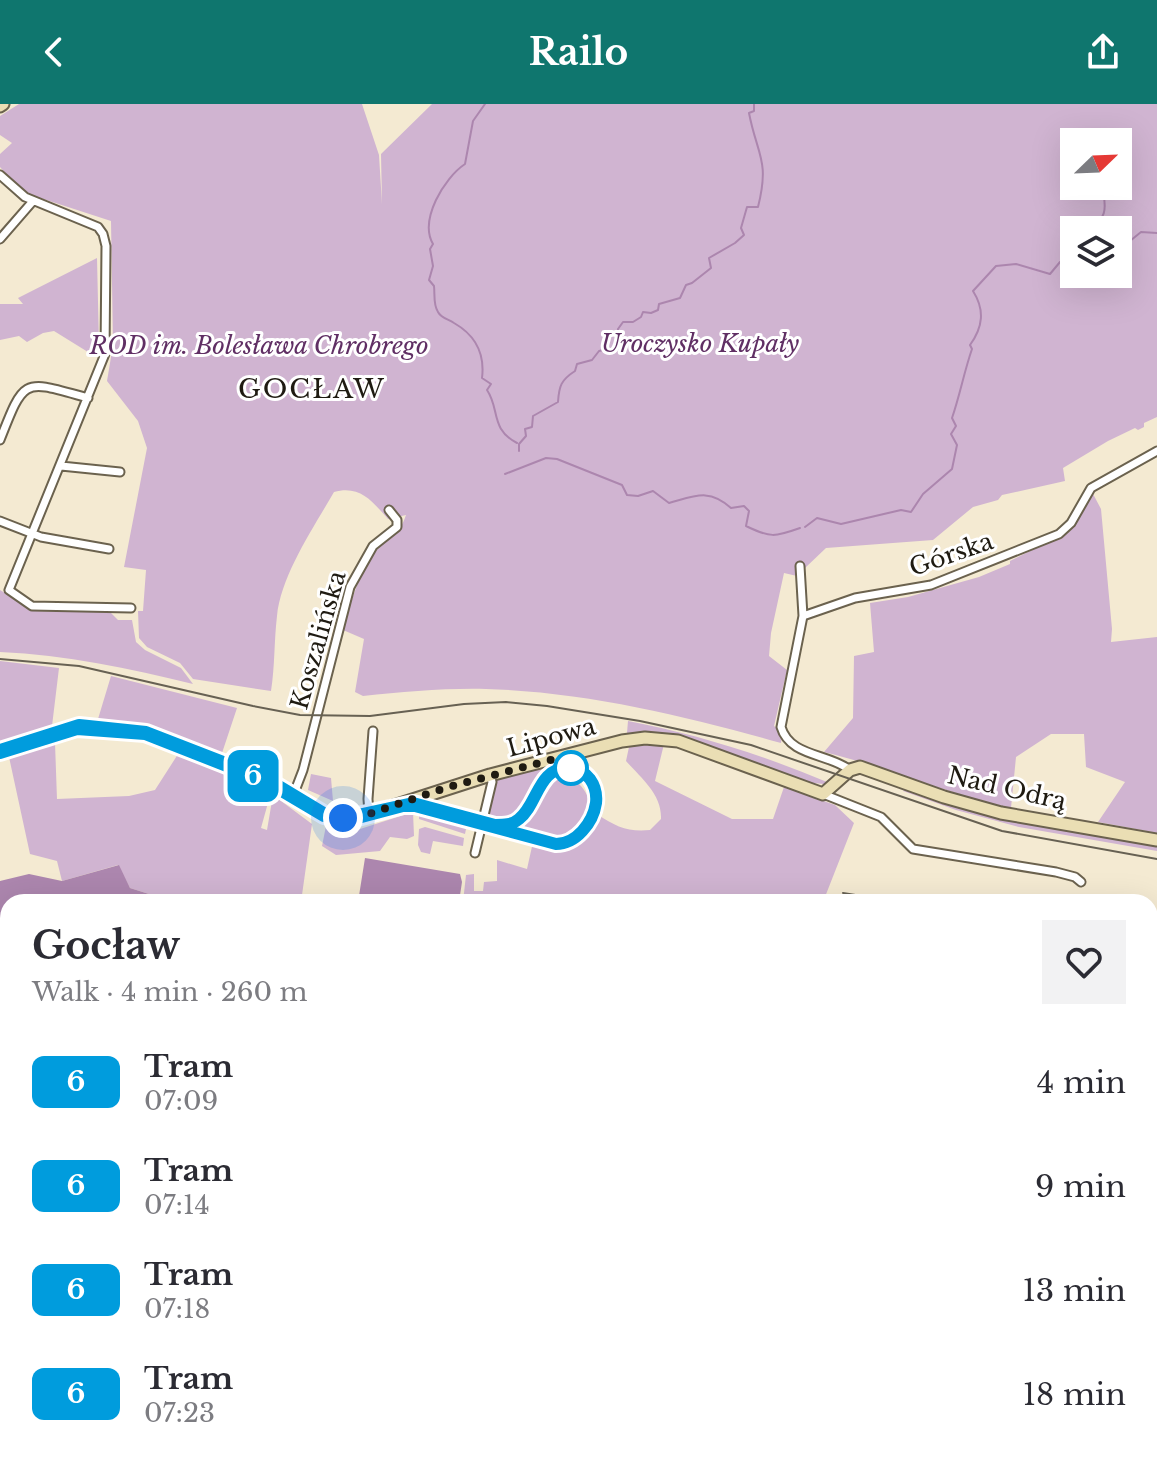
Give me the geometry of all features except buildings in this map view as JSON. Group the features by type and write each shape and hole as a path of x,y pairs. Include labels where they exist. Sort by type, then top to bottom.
{"street":[{"path":"0,175 16,191 33,201 98,227 106,246 106,343 102,365 9,590"},
{"path":"0,239 33,201"},
{"path":"0,440 15,401 24,390 37,385 88,398"},
{"name":"Górska","path":"803,616 855,598 931,585 1047,539 1067,529 1088,492 1096,485 1157,451"},
{"path":"61,466 120,472"},
{"name":"Koszalińska","path":"293,796 303,770 344,604 365,556 397,527 397,520 389,510"},
{"path":"0,521 33,533 109,549"},
{"path":"800,566 803,616 782,713 782,732 796,748 850,770 823,794"},
{"path":"0,584 32,606 131,608"},
{"name":"Lipowa","path":"0,751 77,727 149,733 264,779 317,812 348,818 490,775 622,741 656,737 681,742 881,817 913,849 1056,872 1075,877 1081,882"},
{"path":"369,814 373,731"},
{"name":"Nad Odrą","path":"850,770 863,767 932,793 1001,813 1157,840"},
{"path":"475,853 492,782 490,775"}],"green space":[{"name":"Uroczysko Kupały","path":"19,104 362,104 379,155 382,204 381,154 432,104 1157,104 1157,417 1144,423 1144,427 1108,441 1063,468 1065,481 1002,495 998,500 973,507 933,540 826,548 805,568 797,564 797,576 784,573 769,656 787,670 774,726 782,732 781,743 672,715 561,695 486,689 363,696 355,692 364,639 343,630 346,619 366,567 378,548 398,530 406,515 388,519 365,496 343,490 334,492 285,584 277,616 271,691 193,679 180,663 147,647 139,638 138,611 143,611 146,570 124,567 147,448 138,421 107,381 113,345 111,221 31,195 16,185 0,167 0,154 12,143 0,135 0,116"},
{"path":"97,258 99,346 96,357 54,331 27,342 19,336 0,340 0,304 23,304 18,298"},
{"path":"1092,492 1101,509 1111,642 1157,637 1157,833 1098,822 1125,782 1086,767 1084,734 1051,734 1016,757 1011,808 824,752 853,718 854,656 874,652 870,603 908,597 979,577 1010,564 1010,561 1070,531"},
{"path":"0,590 34,611 110,612 118,620 132,620 136,642 145,650 181,668 193,684 97,663 0,652"},
{"path":"0,661 59,668 52,726 0,743"},
{"path":"111,676 237,708 222,753 147,724 98,719"},
{"path":"628,721 729,746 827,782 803,782 670,735 627,733"},
{"path":"55,743 57,799 129,796 155,790 180,751 271,792 261,828 267,830 273,795 312,824 302,894 149,894 130,888 118,865 62,881 57,861 30,854 9,757"},
{"path":"664,744 655,781 732,819 773,819 784,787 835,805 854,823 826,894 464,894 466,875 474,874 474,891 483,891 484,882 497,881 497,860 527,869 533,842 550,848 566,848 588,831 597,814 622,828 650,830 661,819 658,802 650,787 626,761 629,747"},
{"path":"543,768 544,775 523,812 509,821 486,821 496,780"},
{"path":"311,774 331,778 333,801 308,790"},
{"path":"559,779 579,784 588,797 588,813 576,832 567,836 545,835 512,826 525,814 544,786"},
{"path":"905,789 1054,828 1157,844 1157,851 1019,827 956,810 903,791"},
{"path":"419,811 467,824 465,834 419,819"},
{"path":"413,812 414,836 407,839 390,837 380,851 336,855 322,846 326,826 357,830"},
{"path":"425,827 464,838 463,846 433,841 430,854 421,852 419,829"}],"shaded area":[{"path":"365,858 460,874 462,882 460,894 359,894"},
{"path":"119,865 130,888 149,894 0,894 0,881 29,874 62,881"}],"waterway":[{"path":"485,104 473,121 465,164 449,179 431,212 429,234 433,244 430,249 433,266 429,280 434,286 435,306 439,314 461,328 477,346 482,361 482,378 491,384 487,390 499,425 517,443"},
{"path":"519,451 519,444 526,436 525,429 532,427 533,416 558,402 562,384 575,371 577,364 592,360 599,351 617,347 618,329 623,322 633,322 643,312 651,313 658,310 659,304 680,298 686,285 711,268 709,258 744,235 741,228 747,207 758,207 763,178 749,113 754,111 754,104"},
{"path":"1102,216 1105,200"},
{"path":"1132,239 1141,232 1157,233"},
{"path":"805,527 817,518 841,524 901,510 911,512 923,494 952,469 957,445 951,434 956,426 952,418 972,349 970,345 978,332 981,318 973,291 996,266 1016,264 1050,274 1060,262"},
{"path":"505,474 546,458 557,459 622,485 627,495 638,496 653,491 669,503 694,496 709,496 731,508 744,506 749,511 746,526 761,533 778,534 800,528"}],"tram line":[{"path":"0,750 79,725 146,732 265,778 325,814 353,816 413,803 495,825 508,824 525,812 551,773 569,768 581,771 588,777 595,787 597,800 582,831 570,840 556,844 415,806 354,819 324,816 265,781 145,734 79,729 0,753"},
{"name":"6","path":"0,750 79,725 151,733 265,778 317,811 348,817 413,803 495,825 508,824 522,816 545,778 556,770 566,768 573,768 589,777 597,799 579,835 569,842 556,844 415,806 403,806 354,819 324,816 265,781 148,735 77,729 0,753"}],"railway":[{"path":"0,659 79,666 300,715 370,716 506,702 640,721 751,745 1002,831 1157,859"},
{"path":"843,893 849,894"}],"district":[{"name":"GOCŁAW","path":"312,389"}],"route":[{"path":"343,818 392,808 445,788 573,754 571,768"}],"park label":[{"name":"ROD im. Bolesława Chrobrego","path":"259,345"}]}
